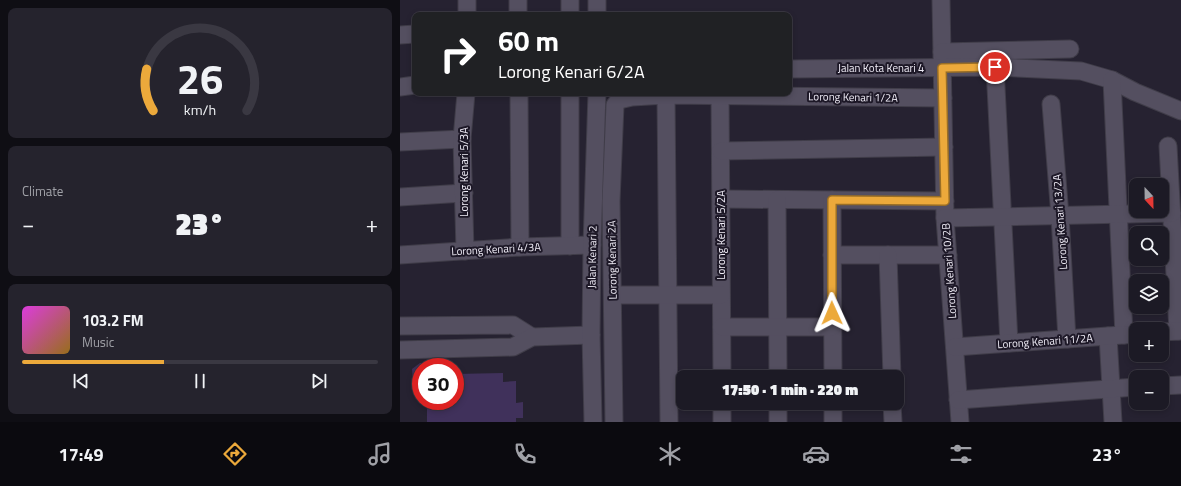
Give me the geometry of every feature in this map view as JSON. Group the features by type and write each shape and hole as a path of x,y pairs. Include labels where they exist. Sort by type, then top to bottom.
{"street":[{"path":"467,0 467,12"},
{"path":"518,0 518,12"},
{"path":"570,0 570,12"},
{"path":"597,0 598,12"},
{"name":"Lorong Kenari 10/2B","path":"941,0 945,210 960,422"},
{"path":"400,35 412,34"},
{"path":"942,60 1070,49"},
{"name":"Jalan Kota Kenari 4","path":"792,69 942,60 995,67 1081,71 1112,80 1135,92 1181,111"},
{"path":"995,67 1009,344"},
{"path":"1112,80 1123,335 1111,389 1113,422"},
{"path":"400,87 412,85"},
{"name":"Lorong Kenari 1/2A","path":"792,95 943,98"},
{"name":"Lorong Kenari 5/3A","path":"465,251 462,139 466,96"},
{"path":"519,96 520,247"},
{"path":"570,96 570,246"},
{"name":"Jalan Kenari 2","path":"592,422 592,245 597,96"},
{"name":"Lorong Kenari 1/2A","path":"619,100 632,97 649,96"},
{"path":"666,96 669,422"},
{"name":"Lorong Kenari 5/2A","path":"720,96 722,370"},
{"name":"Lorong Kenari 2A","path":"614,422 611,201 615,106 619,100"},
{"name":"Lorong Kenari 13/2A","path":"1052,104 1067,339"},
{"path":"400,142 462,139"},
{"path":"1168,146 1172,213 1174,331"},
{"path":"721,151 944,147"},
{"path":"400,198 464,193"},
{"path":"721,199 832,200 945,210 1003,217 1172,213"},
{"path":"776,200 778,370"},
{"path":"832,200 833,370"},
{"name":"Lorong Kenari 4/3A","path":"400,255 520,247 592,245"},
{"path":"832,255 948,255"},
{"path":"888,255 892,370"},
{"path":"613,295 722,295"},
{"path":"400,326 513,325 532,336"},
{"path":"722,327 832,327"},
{"path":"400,350 513,347 532,336 591,335"},
{"name":"Lorong Kenari 11/2A","path":"955,347 1123,335"},
{"path":"1169,386 1181,385"},
{"path":"958,400 1129,388"},
{"path":"722,410 722,422"},
{"path":"778,410 778,422"},
{"path":"833,410 833,422"},
{"path":"892,410 893,422"}],"building":[{"path":"503,373 503,382 516,381 516,403 523,402 523,418 516,418 516,422 427,422 427,410 464,410 464,374"}],"route":[{"path":"832,313 832,200 945,201 942,68 995,67"}]}
